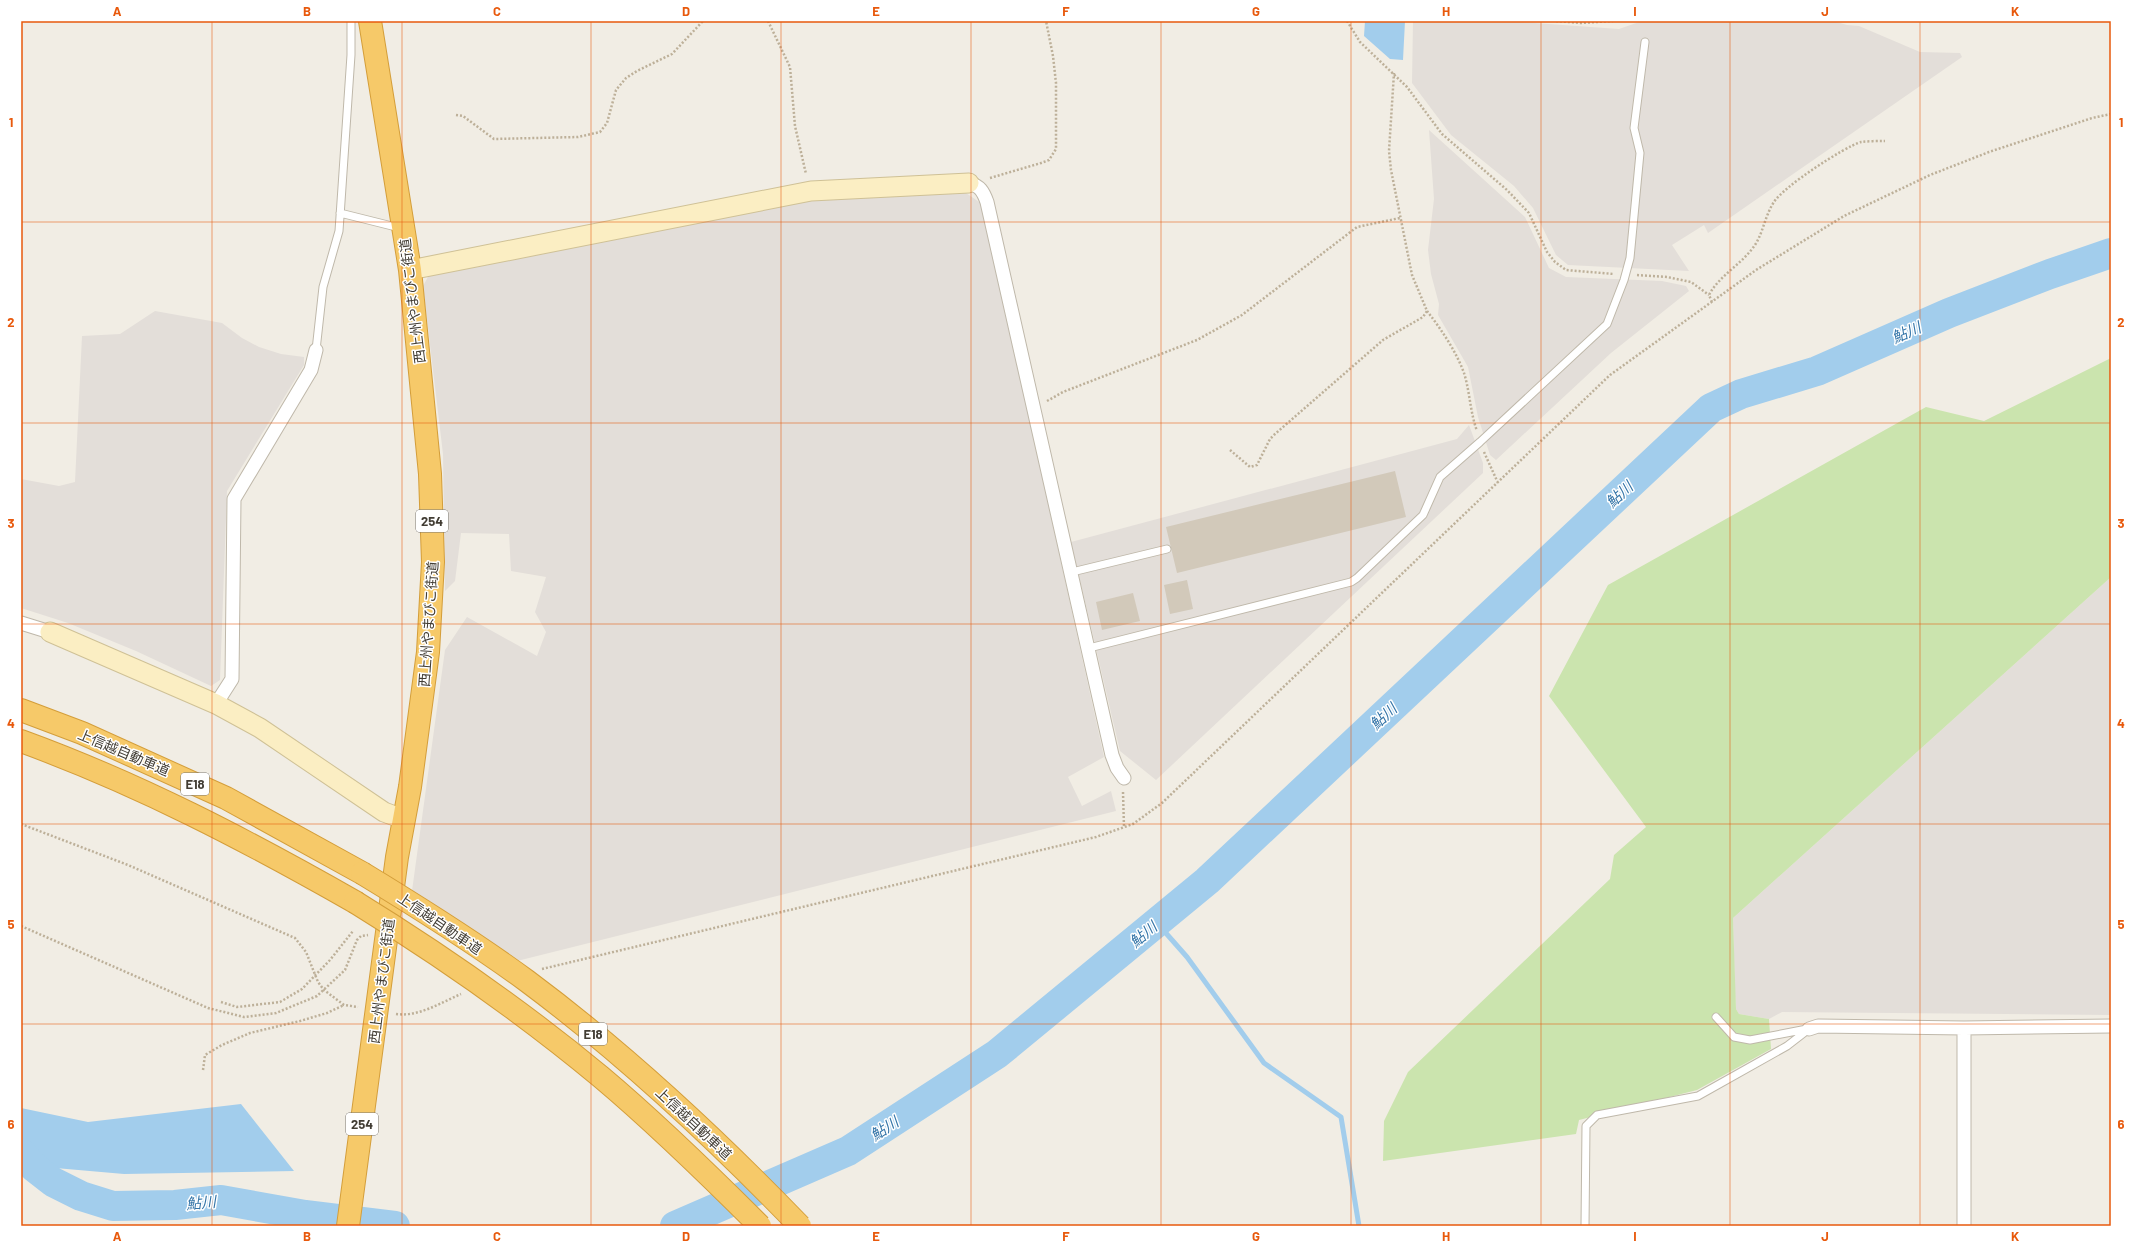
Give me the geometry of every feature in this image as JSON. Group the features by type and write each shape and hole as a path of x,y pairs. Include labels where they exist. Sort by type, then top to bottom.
{"highway":[{"name":"西上州やまびこ街道","path":"348,1226 382,1015 385,941 403,819 410,787 428,652 433,562 430,474 410,270 370,21"},
{"name":"上信越自動車道","path":"21,710 89,736 226,798 296,835 429,914 526,981 574,1018 711,1137 800,1226"},
{"name":"上信越自動車道","path":"21,741 144,790 213,824 355,902 420,943 464,973 588,1067 702,1169 760,1226"}],"street":[{"path":"410,270 811,191 973,184 983,192 987,202 1072,572 1112,755 1117,768 1124,778"},
{"path":"216,704 232,679 234,499 311,370 316,350"},
{"path":"21,623 50,632 216,704 260,728 377,807 403,819"},
{"path":"1809,1028 1818,1026 1964,1028 2111,1026"},
{"path":"1964,1028 1964,1226"}],"lane":[{"path":"316,350 323,287 339,231 351,21"},
{"path":"1089,648 1351,582 1367,569 1423,515 1440,476 1480,442 1607,324 1626,275 1630,258 1640,153 1634,128 1646,42"},
{"path":"340,213 403,228"},
{"path":"1072,572 1167,549"},
{"path":"1716,1017 1734,1037 1750,1040 1809,1028"},
{"path":"1585,1226 1586,1126 1597,1115 1698,1096 1787,1046 1809,1028"}],"path":[{"path":"456,115 463,116 494,139 578,137 600,132 607,124 616,90 626,78 672,54 703,21"},
{"path":"768,21 790,67 793,82 795,126 802,162 811,191"},
{"path":"973,184 1041,163 1053,155 1056,149 1056,84 1053,56 1046,21"},
{"path":"1347,21 1360,42 1407,87 1442,134 1508,190 1529,213 1547,252 1555,262 1566,270 1667,277 1691,282 1709,295 1712,302"},
{"path":"1556,21 1581,23 1613,21"},
{"path":"1394,73 1389,151 1400,218 1412,275 1419,295 1427,311 1437,324 1464,372 1471,412 1480,442 1498,483"},
{"path":"539,970 1096,837 1124,827 1144,816 1162,803 1610,375 1756,270 1844,216 1930,175 1996,150 2092,118 2111,114"},
{"path":"1709,295 1714,285 1757,243 1763,223 1774,201 1802,177 1861,142 1885,141"},
{"path":"1034,408 1063,392 1197,340 1242,315 1357,227 1400,218"},
{"path":"1230,450 1250,467 1257,465 1270,439 1275,434 1383,340 1423,317 1427,311"},
{"path":"1124,778 1124,827"},
{"path":"21,824 128,865 295,938 306,952 314,974 324,990 344,1005 382,1015 404,1015 426,1010 468,992"},
{"path":"21,926 208,1008 244,1017 276,1013 317,996 345,970 357,940 361,936 371,934"},
{"path":"221,1002 237,1007 280,1002 302,989 314,974 330,960 353,931"},
{"path":"203,1070 205,1056 222,1045 250,1033 300,1022 327,1013 344,1005"}],"shaded area":[{"path":"1413,21 1506,21 1619,29 1642,21 1833,21 1847,25 1859,26 1920,52 1960,53 1962,57 1708,233 1704,225 1672,245 1689,271 1568,265 1556,255 1533,208 1514,186 1451,135 1412,83"},
{"path":"1429,130 1525,217 1549,268 1566,277 1662,281 1686,286 1689,291 1611,353 1496,460 1490,455 1478,417 1468,367 1438,315 1439,304 1431,274 1428,250 1434,199"},
{"path":"966,193 982,204 1104,757 1068,777 1082,806 1111,791 1116,811 517,961 412,891 445,650 467,617 537,656 546,632 535,612 546,577 511,571 509,534 461,533 455,581 445,591 443,454 423,286 429,275 823,198"},
{"path":"155,311 222,323 242,338 259,347 281,354 304,357 304,365 227,491 220,680 211,686 136,651 68,623 21,608 21,479 59,486 75,482 82,336 120,334"},
{"path":"1469,425 1483,463 1483,473 1156,780 1120,751 1071,542 1457,439"},
{"path":"2111,577 2111,1015 1782,1012 1769,1019 1739,1014 1736,1009 1735,994 1733,918"}],"green space":[{"path":"2111,358 2111,577 1733,918 1736,1009 1739,1014 1769,1019 1771,1049 1697,1090 1579,1120 1576,1134 1383,1161 1384,1121 1408,1072 1610,879 1614,855 1646,827 1549,696 1608,585 1926,407 1984,421"}],"water":[{"path":"1365,21 1405,21 1403,60 1390,59 1364,36"},
{"path":"241,1104 294,1171 124,1174 21,1165 21,1108 88,1122"}],"building":[{"path":"1395,471 1406,517 1177,573 1166,527"},
{"path":"1187,580 1193,609 1170,614 1164,585"},
{"path":"1133,593 1140,621 1102,630 1096,602"}],"waterway":[{"name":"鮎川","path":"675,1226 848,1151 997,1054 1207,881 1711,408 1741,394 1817,371 1949,313 2050,274 2111,253"},
{"path":"1157,923 1187,957 1264,1063 1341,1117 1359,1226"},
{"name":"鮎川","path":"21,1153 35,1168 53,1182 81,1196 113,1206 175,1205 221,1200 305,1215 395,1226"}]}
